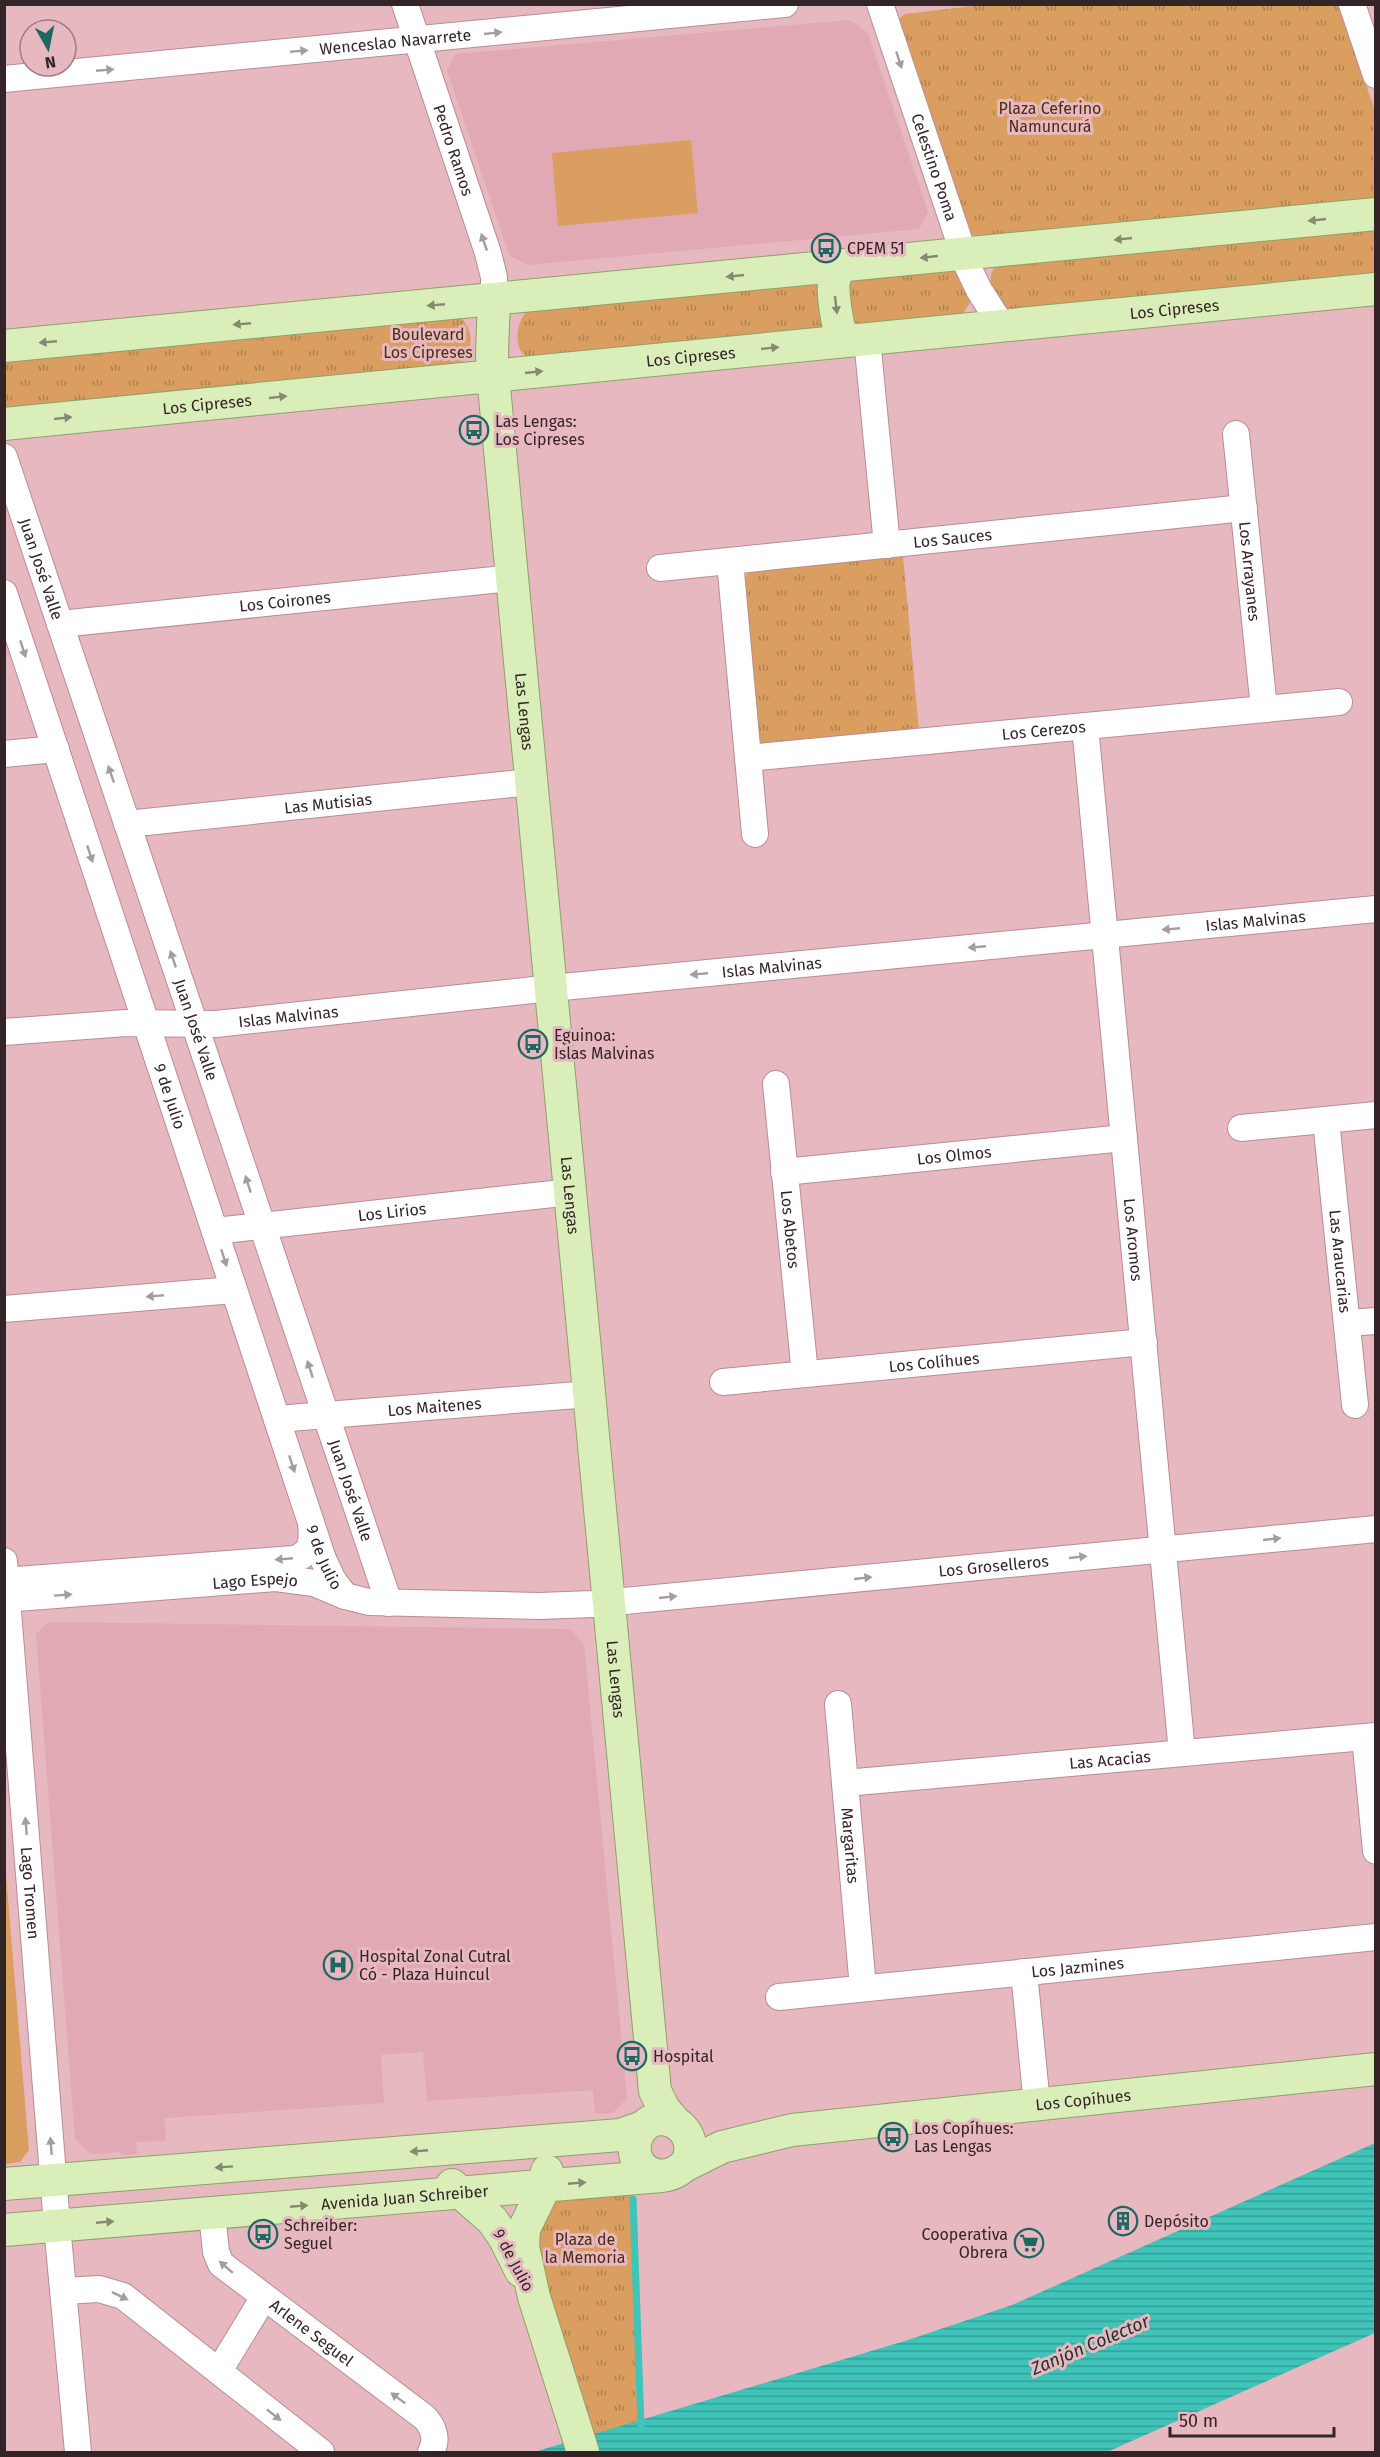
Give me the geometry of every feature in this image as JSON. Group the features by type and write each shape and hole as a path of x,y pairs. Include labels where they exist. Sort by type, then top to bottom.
{"main road":[{"path":"4,346 1376,214"},
{"path":"844,266 837,272 834,280 838,323 842,336 860,340"},
{"name":"Los Cipreses","path":"4,424 1376,289"},
{"name":"Las Lengas","path":"495,299 493,376 656,2091 652,2111 660,2125"},
{"name":"Los Copíhues","path":"660,2125 704,2131 792,2130 1376,2069"},
{"path":"4,2184 620,2136 660,2125 687,2134 690,2142 690,2156 674,2171 647,2172 636,2159 635,2142 660,2125"},
{"name":"Los Copíhues","path":"674,2171 722,2146 792,2130"},
{"path":"519,2144 530,2146 541,2155 547,2170 545,2186"},
{"path":"459,2193 450,2180 449,2163 455,2155 472,2147"},
{"name":"Avenida Juan Schreiber","path":"4,2230 545,2186 674,2171"},
{"name":"9 de Julio","path":"545,2186 526,2220 522,2239 534,2297 579,2440"},
{"name":"9 de Julio","path":"459,2193 485,2213 498,2228 534,2297"}],"street":[{"name":"Pedro Ramos","path":"405,4 488,253 494,277 495,299"},
{"name":"Wenceslao Navarrete","path":"4,79 785,4"},
{"name":"Celestino Poma","path":"880,4 963,254 979,290 1002,326"},
{"path":"1352,4 1376,75"},
{"path":"860,340 887,545"},
{"name":"Los Arrayanes","path":"1236,434 1264,709"},
{"name":"Juan José Valle","path":"4,457 389,1603"},
{"name":"Los Sauces","path":"660,568 1244,508"},
{"path":"730,561 755,834"},
{"name":"Los Coirones","path":"60,624 512,578"},
{"name":"9 de Julio","path":"4,593 56,750 158,1023 215,1231 310,1520 328,1570 345,1596"},
{"name":"Los Cerezos","path":"748,758 1339,702"},
{"name":"Los Aromos","path":"1086,726 1182,1753"},
{"path":"4,754 56,750"},
{"name":"Las Mutisias","path":"127,824 531,782"},
{"name":"Islas Malvinas","path":"4,1032 158,1023 227,1023 552,988 1376,909"},
{"name":"Los Abetos","path":"776,1084 805,1374"},
{"path":"1241,1128 1376,1116"},
{"name":"Las Araucarias","path":"1326,1120 1355,1405"},
{"name":"Los Olmos","path":"784,1172 1124,1138"},
{"name":"Los Lirios","path":"215,1231 571,1192"},
{"path":"4,1309 234,1290"},
{"path":"1347,1323 1376,1321"},
{"name":"Los Colíhues","path":"723,1382 1144,1342"},
{"name":"Los Maitenes","path":"277,1419 590,1394"},
{"name":"Lago Espejo","path":"5,1584 293,1559 303,1555 310,1548 312,1538 310,1520"},
{"name":"Los Groselleros","path":"610,1603 1376,1528"},
{"name":"Lago Espejo","path":"5,1584 276,1578 314,1583 345,1596 369,1602 557,1606 610,1603"},
{"name":"Lago Tromen","path":"5,1584 57,2225 78,2452"},
{"name":"Margaritas","path":"838,1704 863,1988"},
{"path":"1370,1736 1376,1851"},
{"name":"Las Acacias","path":"845,1783 1370,1736"},
{"name":"Los Jazmines","path":"779,1997 1376,1937"},
{"path":"1024,1972 1037,2105"},
{"name":"Arlene Seguel","path":"212,2213 218,2260 424,2417 432,2428 433,2446"},
{"path":"63,2291 99,2289 123,2296 321,2452"},
{"path":"219,2371 264,2297"}],"shaded area":[{"path":"850,20 868,33 928,212 919,229 527,265 509,255 447,70 456,54"},
{"name":"Hospital Zonal Cutral Có - Plaza Huincul","path":"48,1622 570,1629 584,1644 627,2098 613,2113 595,2114 593,2090 427,2101 423,2052 381,2055 384,2103 165,2118 166,2141 136,2142 137,2154 121,2155 120,2152 90,2154 75,2139 36,1634"}],"green space":[{"name":"Plaza Ceferino Namuncurá","path":"990,4 1339,5 1375,111 1375,198 980,237 970,234 897,20 905,14"},
{"path":"691,140 698,213 558,226 552,153"},
{"path":"1375,225 1375,276 1006,311 991,283 992,271 996,265"},
{"path":"954,266 971,301 962,315 852,326 848,277"},
{"name":"Boulevard Los Cipreses","path":"827,278 830,329 528,358 523,354 518,342 520,322 527,311"},
{"name":"Boulevard Los Cipreses","path":"458,316 467,326 471,340 465,360 460,365 5,409 4,358"},
{"path":"903,556 919,731 764,744 757,739 743,580 748,573 756,570"},
{"path":"4,1851 29,2150 20,2162 5,2164"},
{"name":"Plaza de la Memoria","path":"632,2192 641,2421 594,2435 532,2246 552,2202"}],"water":[{"name":"Zanjón Colector","path":"1375,2143 1375,2333 1107,2452 534,2452 908,2340 1012,2305"}],"waterway":[{"path":"633,2199 641,2427"}],"place":[{"name":"CPEM 51","path":"826,248"},
{"name":"Las Lengas: Los Cipreses","path":"474,430"},
{"name":"Eguinoa: Islas Malvinas","path":"533,1044"},
{"name":"Hospital Zonal Cutral Có - Plaza Huincul","path":"338,1965"},
{"name":"Hospital","path":"632,2056"},
{"name":"Los Copíhues: Las Lengas","path":"893,2137"},
{"name":"Depósito","path":"1123,2221"},
{"name":"Schreiber: Seguel","path":"263,2234"},
{"name":"Cooperativa Obrera","path":"1029,2243"}]}
